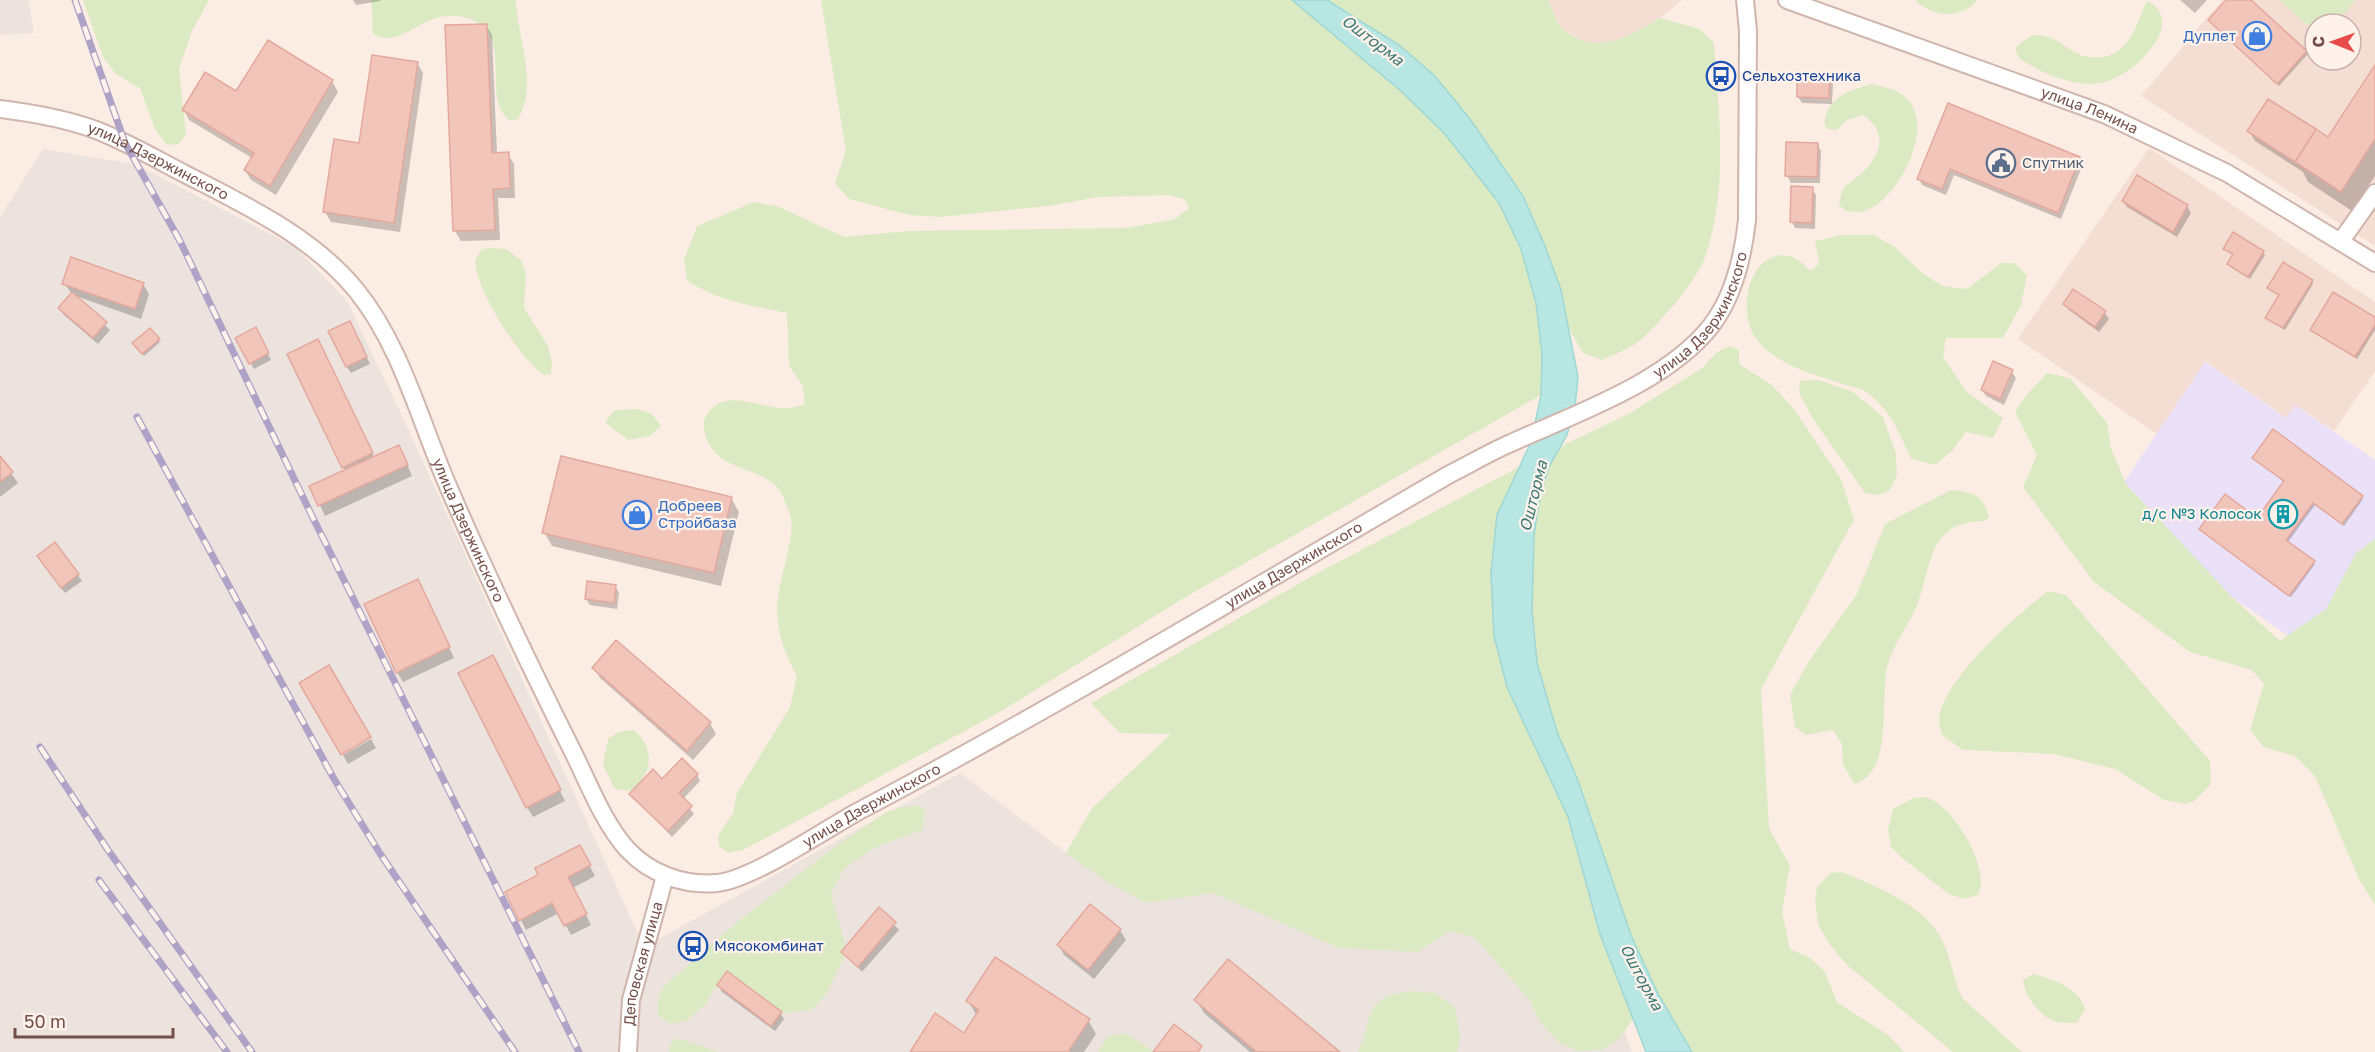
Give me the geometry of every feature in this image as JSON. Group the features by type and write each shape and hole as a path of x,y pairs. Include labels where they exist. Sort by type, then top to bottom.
{"street":[{"name":"улица Дзержинского","path":"0,109 32,113 93,129 125,142 297,237 321,255 359,293 387,338 449,487 497,594 540,686 608,820 625,847 642,863 665,876 693,883 719,883 740,878 829,827 976,750 1450,474 1508,444 1625,392 1678,357 1710,327 1737,277 1744,249 1747,220 1748,32 1745,0"},
{"name":"улица Ленина","path":"1786,0 2104,114 2227,173 2375,263"},
{"path":"2341,241 2375,193"},
{"name":"Деповская улица","path":"628,1052 631,1000 665,876"}],"shaded area":[{"path":"0,0 28,0 34,33 0,35"},
{"path":"1548,0 1682,0 1660,18 1625,39 1589,45 1561,28"},
{"path":"2222,0 2375,0 2375,246 2141,96"},
{"path":"2149,148 2375,302 2375,371 2334,431 2296,405 2287,418 2206,362 2157,434 2018,339"},
{"path":"43,149 135,164 295,247 347,301 403,418 644,947 960,773 1066,853 1446,870 1601,965 1632,1052 0,1052 0,217"},
{"path":"2205,362 2286,418 2295,405 2375,460 2375,572 2318,656 2105,510"}],"green space":[{"path":"83,0 209,0 192,31 179,69 186,134 178,145 166,144 155,129 140,88 116,74 103,57"},
{"path":"371,0 516,0 527,76 527,91 518,119 510,121 502,111 496,88 494,49 490,37 481,25 474,20 449,16 436,18 404,34 384,38 373,34"},
{"path":"821,0 1548,0 1563,29 1587,42 1600,43 1636,32 1660,18 1700,29 1714,43 1720,152 1717,207 1712,234 1704,260 1693,280 1665,315 1634,345 1602,360 1583,353 1567,325 1556,320 1542,354 1541,395 1189,595 998,713 743,850 728,853 719,846 718,836 733,813 737,793 790,707 797,676 783,645 777,611 779,589 792,529 789,510 777,487 762,476 720,457 706,438 704,421 713,407 732,400 786,408 805,404 803,386 789,366 787,313 722,298 687,280 684,260 697,226 754,202 777,206 844,237 908,231 1126,228 1175,219 1189,208 1185,200 1170,195 1098,197 1048,206 941,217 909,215 849,199 835,183 846,151"},
{"path":"1915,0 1978,0 1963,11 1946,14 1930,10"},
{"path":"2279,0 2356,0 2346,12 2303,12 2303,21"},
{"path":"2147,1 2159,10 2162,22 2160,35 2141,60 2114,79 2091,84 2058,78 2019,58 2015,48 2029,37 2039,35 2055,39 2082,55 2103,57 2111,55 2127,42"},
{"path":"1872,84 1895,90 1906,98 1914,110 1917,126 1915,143 1910,161 1890,193 1878,204 1865,211 1846,211 1839,205 1842,192 1869,166 1878,151 1879,136 1871,122 1863,115 1847,120 1837,130 1827,129 1824,123 1830,106 1840,96"},
{"path":"1842,235 1873,235 1895,247 1921,272 1942,286 1967,289 2001,263 2014,263 2027,275 2021,305 2003,338 1946,338 1943,357 1967,392 2003,418 1993,438 1966,432 1952,451 1935,465 1911,459 1889,415 1866,392 1795,368 1773,355 1755,337 1747,314 1747,301 1749,287 1761,265 1771,258 1787,255 1798,260 1810,271 1819,264 1815,241"},
{"path":"482,249 506,249 521,260 526,272 524,308 548,346 552,362 551,374 544,375 523,354 500,322 482,288 475,260"},
{"path":"1730,346 1739,350 1739,364 1772,385 1793,408 1841,479 1854,520 1761,689 1769,828 1790,866 1782,911 1790,949 1810,958 1825,972 1837,1002 1888,1035 1904,1052 1692,1052 1649,982 1633,999 1632,1020 1620,1038 1603,1049 1580,1051 1559,1043 1539,1021 1530,1000 1474,937 1450,931 1418,952 1339,948 1213,893 1146,903 1106,881 1066,853 1092,808 1171,734 1120,733 1091,703 1312,576 1515,469 1632,412 1702,368 1717,352"},
{"path":"2047,373 2070,378 2107,423 2111,448 2126,484 2232,597 2280,641 2326,609 2356,553 2375,539 2375,905 2359,879 2315,776 2295,756 2263,747 2250,730 2264,684 2252,670 2190,652 2094,582 2023,487 2037,455 2015,412 2027,394"},
{"path":"1819,380 1853,392 1883,417 1896,454 1897,475 1890,490 1879,495 1865,493 1813,419 1799,393 1800,381"},
{"path":"637,409 652,414 661,426 650,436 628,440 605,422 615,410"},
{"path":"1951,490 1976,496 1983,503 1989,516 1986,521 1966,523 1951,529 1934,549 1915,610 1895,646 1887,668 1883,733 1875,765 1867,777 1855,784 1843,765 1842,744 1833,730 1806,735 1795,727 1790,695 1809,661 1857,594 1885,524"},
{"path":"2048,591 2066,595 2210,761 2211,784 2196,800 2186,804 2164,800 2115,769 2054,754 1963,750 1942,735 1939,722 1942,706 1965,669 2019,615"},
{"path":"634,730 646,746 649,762 647,770 638,784 630,791 615,789 603,765 608,739 618,732"},
{"path":"1925,797 1947,811 1967,838 1975,854 1979,870 1981,884 1978,895 1965,899 1949,894 1891,847 1888,830 1893,809 1913,798"},
{"path":"918,806 925,809 922,830 874,848 843,870 831,894 847,951 827,993 812,1010 786,1013 732,983 714,989 706,1004 686,1021 671,1024 658,1016 658,1002 662,988 741,919 836,846 886,812 902,807"},
{"path":"1842,872 1899,899 1925,918 1943,942 1963,999 2022,1052 1953,1052 1847,965 1830,945 1818,924 1815,900 1817,888 1830,873"},
{"path":"2033,974 2057,982 2077,995 2085,1009 2077,1023 2055,1022 2037,1009 2026,992 2023,980"},
{"path":"1414,991 1435,993 1455,1008 1460,1037 1457,1052 1358,1052 1373,1008 1378,1002 1386,997"},
{"path":"1125,1033 1155,1052 1098,1052 1107,1037"},
{"path":"677,1038 719,1052 669,1052 670,1044"}],"water":[{"name":"Ошторма","path":"1292,0 1327,0 1399,45 1434,75 1470,119 1523,196 1545,246 1561,290 1578,377 1575,406 1567,435 1549,467 1540,496 1534,535 1532,610 1537,663 1557,732 1577,778 1631,935 1657,992 1692,1052 1646,1052 1600,934 1568,817 1507,687 1494,636 1491,572 1497,515 1531,442 1541,395 1542,354 1536,303 1521,249 1499,203 1445,134 1401,91"}],"building":[{"name":"Дуплет","path":"2226,0 2251,0 2303,47 2303,55 2277,84 2208,20"},
{"path":"487,24 492,153 509,152 510,188 493,189 495,230 453,231 445,25"},
{"path":"268,40 333,80 270,186 244,170 254,153 182,110 205,72 236,91"},
{"path":"372,55 418,62 394,223 323,212 334,139 359,143"},
{"path":"2375,65 2375,139 2341,192 2295,162 2316,129 2328,137"},
{"path":"1797,75 1830,76 1829,98 1797,97"},
{"path":"2268,99 2316,129 2295,162 2247,131"},
{"name":"Спутник","path":"1948,103 2080,157 2058,213 1950,169 1942,189 1917,179"},
{"path":"1786,142 1818,143 1817,177 1785,176"},
{"path":"2137,175 2188,205 2173,232 2122,201"},
{"path":"1791,186 1813,187 1812,223 1790,222"},
{"path":"2233,232 2264,251 2248,277 2227,264 2233,254 2223,249"},
{"path":"71,257 144,283 135,309 62,284"},
{"path":"2283,262 2313,280 2283,328 2265,318 2279,295 2267,288"},
{"path":"2073,289 2106,311 2095,327 2063,304"},
{"path":"72,292 107,322 93,338 58,308"},
{"path":"2333,292 2375,317 2375,325 2355,357 2310,330"},
{"path":"350,321 367,357 346,367 328,331"},
{"path":"256,327 269,353 249,364 235,338"},
{"path":"150,328 160,339 142,354 132,343"},
{"path":"318,339 373,453 342,468 287,354"},
{"path":"1993,361 2013,370 2000,399 1981,390"},
{"name":"д/с №3 Колосок","path":"2273,429 2363,496 2342,524 2313,503 2286,540 2315,561 2289,596 2199,529 2225,494 2257,518 2284,481 2252,458"},
{"path":"399,445 408,465 318,506 309,486"},
{"path":"0,456 13,472 0,482"},
{"name":"Добреев Стройбаза","path":"561,456 732,497 714,573 542,533"},
{"path":"55,542 79,574 61,588 37,556"},
{"path":"418,579 450,647 396,673 364,604"},
{"path":"587,581 616,585 614,603 585,599"},
{"path":"616,640 711,722 687,751 592,668"},
{"path":"493,655 561,790 526,808 458,673"},
{"path":"329,665 371,737 341,755 299,683"},
{"path":"682,758 698,774 679,793 692,806 668,831 629,794 653,769 662,779"},
{"path":"580,845 591,865 568,877 587,914 564,926 552,903 519,921 505,892 538,875 535,868"},
{"path":"1090,904 1121,929 1088,970 1057,945"},
{"path":"879,907 896,922 858,967 841,952"},
{"path":"995,957 1090,1019 1068,1052 910,1052 935,1013 964,1033 979,1010 966,1001"},
{"path":"1228,959 1340,1052 1257,1052 1194,1000"},
{"path":"727,971 782,1012 771,1026 717,985"},
{"path":"1174,1024 1202,1046 1198,1052 1153,1052"}],"railway":[{"path":"75,0 125,143 180,241 312,516 579,1052"},
{"path":"137,417 334,779 381,855 515,1052"},
{"path":"40,747 108,850 252,1052"},
{"path":"99,880 227,1052"}],"place":[{"name":"Дуплет","path":"2257,36"},
{"name":"Сельхозтехника","path":"1721,76"},
{"name":"Спутник","path":"2001,163"},
{"name":"д/с №3 Колосок","path":"2283,514"},
{"name":"Добреев Стройбаза","path":"637,515"},
{"name":"Мясокомбинат","path":"693,946"}]}
